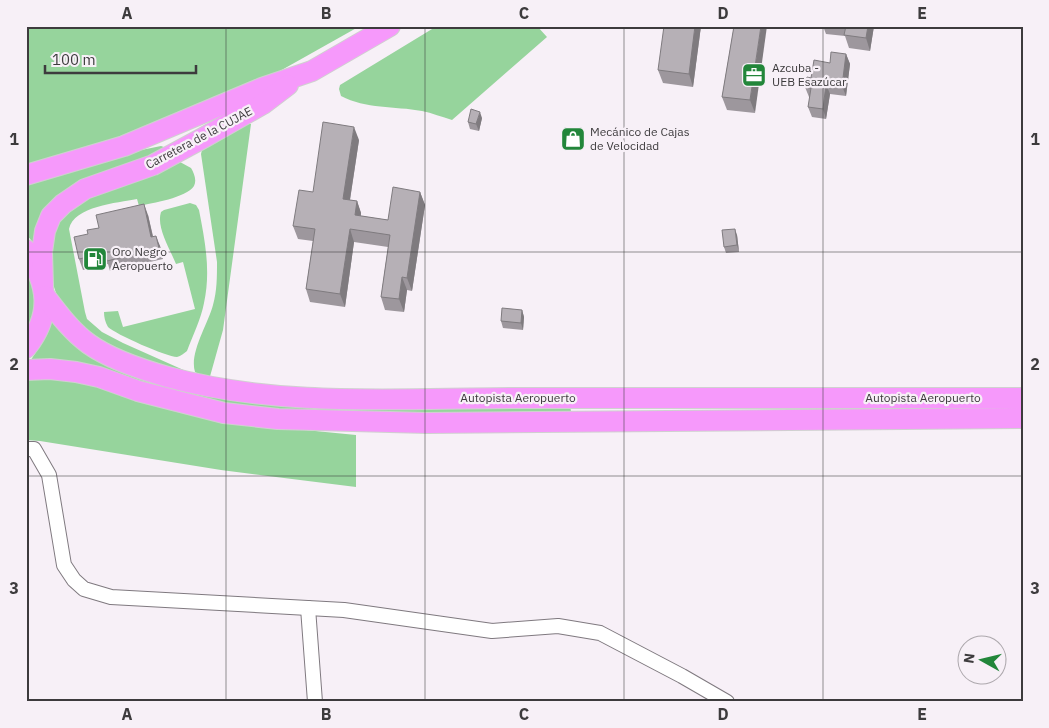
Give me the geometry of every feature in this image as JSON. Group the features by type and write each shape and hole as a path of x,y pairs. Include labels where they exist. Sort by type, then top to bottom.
{"highway":[{"name":"Carretera de la CUJAE","path":"26,348 40,326 44,290 42,252 45,231 51,216 63,204 85,189 153,165 263,104 306,74 390,26"},
{"name":"Carretera de la CUJAE","path":"26,175 124,146 262,88 306,74"},
{"path":"124,146 170,144 182,149"},
{"path":"26,250 36,265 44,290"},
{"name":"Autopista Aeropuerto","path":"44,290 77,334 90,344 121,360 167,376 226,390 283,397 330,400 466,398 1023,398"},
{"name":"Autopista Aeropuerto","path":"26,370 50,369 76,372 99,377 138,391 224,413 278,420 436,423 1023,418"}],"street":[{"path":"26,449 34,449 49,475 64,565 74,580 84,589 111,597 344,610 492,631 558,626 600,633 727,702"},
{"path":"308,608 315,702"}],"green space":[{"path":"26,26 360,26 271,76 136,135 26,168"},
{"path":"437,26 537,26 547,37 452,120 412,109 360,103 341,96 340,85"},
{"path":"243,124 251,124 223,330 209,380 195,372 194,364 200,338 211,313 217,279 217,262 201,154 202,150"},
{"path":"161,146 172,150 84,186 35,245 26,234 26,181 107,157"},
{"path":"168,162 180,162 191,168 195,181 194,186 190,190 184,194 139,206 137,199 87,210 73,221 69,229 87,319 102,332 123,343 197,376 99,345 62,311 54,287 48,250 53,224 71,205"},
{"path":"190,203 196,205 199,210 206,256 206,291 201,315 187,351 177,357 130,340 108,327 104,312 118,311 123,327 195,309 183,262 176,264 160,224 161,212"},
{"path":"26,261 38,303 26,339"},
{"path":"53,318 177,385 570,406 571,411 325,415 233,407 29,363 46,336"},
{"path":"26,379 74,380 222,422 356,435 356,487 221,470 26,440"}],"building":[{"path":"664,26 695,26 689,74 658,70"},
{"path":"734,26 761,26 750,100 722,97"},
{"path":"846,26 868,26 866,38 844,35"},
{"path":"831,52 846,54 842,86 826,84 823,109 808,107 811,88 805,87 807,77 811,78 814,60 830,63"},
{"path":"471,109 480,112 476,124 468,122"},
{"path":"323,122 354,127 343,199 357,201 355,215 388,220 393,187 420,192 407,278 402,277 399,299 381,297 390,235 350,229 340,294 306,289 315,229 293,226 299,190 313,192"},
{"path":"144,204 151,237 156,236 159,248 107,261 105,253 79,259 74,237 88,234 87,230 99,228 96,215"},
{"path":"735,229 737,245 724,247 722,230"},
{"path":"502,308 522,310 521,323 501,321"}],"place":[{"name":"Azcuba - UEB Esazúcar","path":"754,75"},
{"name":"Mecánico de Cajas de Velocidad","path":"573,139"},
{"name":"Oro Negro Aeropuerto","path":"95,259"}]}
